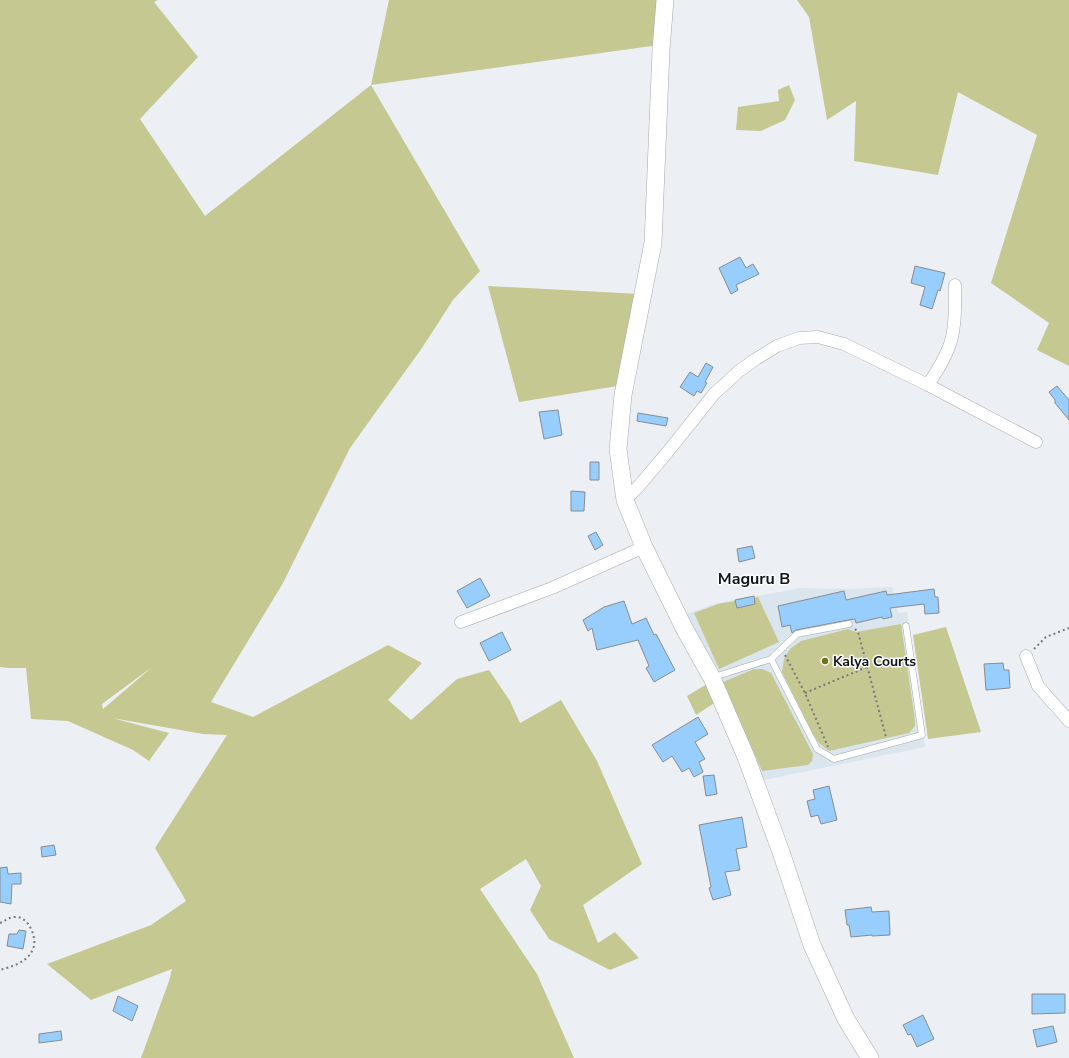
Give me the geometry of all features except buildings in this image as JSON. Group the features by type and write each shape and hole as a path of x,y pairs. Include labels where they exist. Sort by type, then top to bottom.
{"street":[{"path":"666,0 661,50 654,243 623,395 618,449 625,500 644,547 684,628 712,678 746,757 781,852 812,945 846,1019 870,1058"},
{"path":"928,385 944,359 951,340 955,313 955,285"},
{"path":"625,500 666,454 714,394 744,367 756,359 777,346 799,338 818,337 844,344 928,385 1036,442"},
{"path":"460,622 548,590 644,547"},
{"path":"1026,656 1038,686 1069,721"}],"lane":[{"path":"712,678 771,659 797,634 849,624"},
{"path":"771,659 817,749 834,759 922,735 906,626"}],"path":[{"path":"849,624 858,632 888,744"},
{"path":"1026,656 1046,637 1069,628"},
{"path":"781,649 805,693 834,759"},
{"path":"805,693 868,667"},
{"path":"0,923 9,918 16,917 23,919 32,929 35,942 32,951 23,960 10,967 0,970"}],"shaded area":[{"path":"892,587 898,613 907,612 925,747 759,781 686,614 717,603 802,588 849,589"}],"green space":[{"path":"0,0 158,0 154,2 198,57 140,119 205,216 371,85 480,271 453,300 422,348 350,448 283,583 211,702 253,717 388,645 422,663 388,700 411,720 457,679 489,670 510,701 520,723 561,700 597,761 642,864 583,905 598,943 615,932 639,958 610,970 549,939 530,910 541,886 526,859 480,889 537,974 574,1058 141,1058 172,969 91,1000 47,964 151,925 186,901 155,848 227,735 203,734 112,718 169,733 149,761 133,750 68,721 31,719 26,668 0,667","holes":["152,667 103,709 102,704"]},
{"path":"389,0 668,0 666,44 371,85"},
{"path":"797,0 1069,0 1069,366 1037,350 1049,323 991,283 1037,135 958,92 938,175 854,161 856,101 827,120 809,17"},
{"path":"789,85 795,100 785,120 761,131 736,130 738,107 779,101 778,90"},
{"path":"488,286 640,294 624,385 519,402"},
{"path":"758,597 779,642 719,669 694,613 718,604"},
{"path":"901,624 915,726 909,733 829,751 819,743 813,734 782,672 784,659 790,649 801,641 848,629 856,632"},
{"path":"946,627 981,732 928,739 913,635"},
{"path":"754,669 763,669 771,673 813,754 812,761 808,765 762,771 723,682"},
{"path":"707,684 716,702 696,715 687,696"}],"place":[{"name":"Kalya Courts","path":"825,661"}],"district":[{"name":"Maguru B","path":"754,579"}]}
